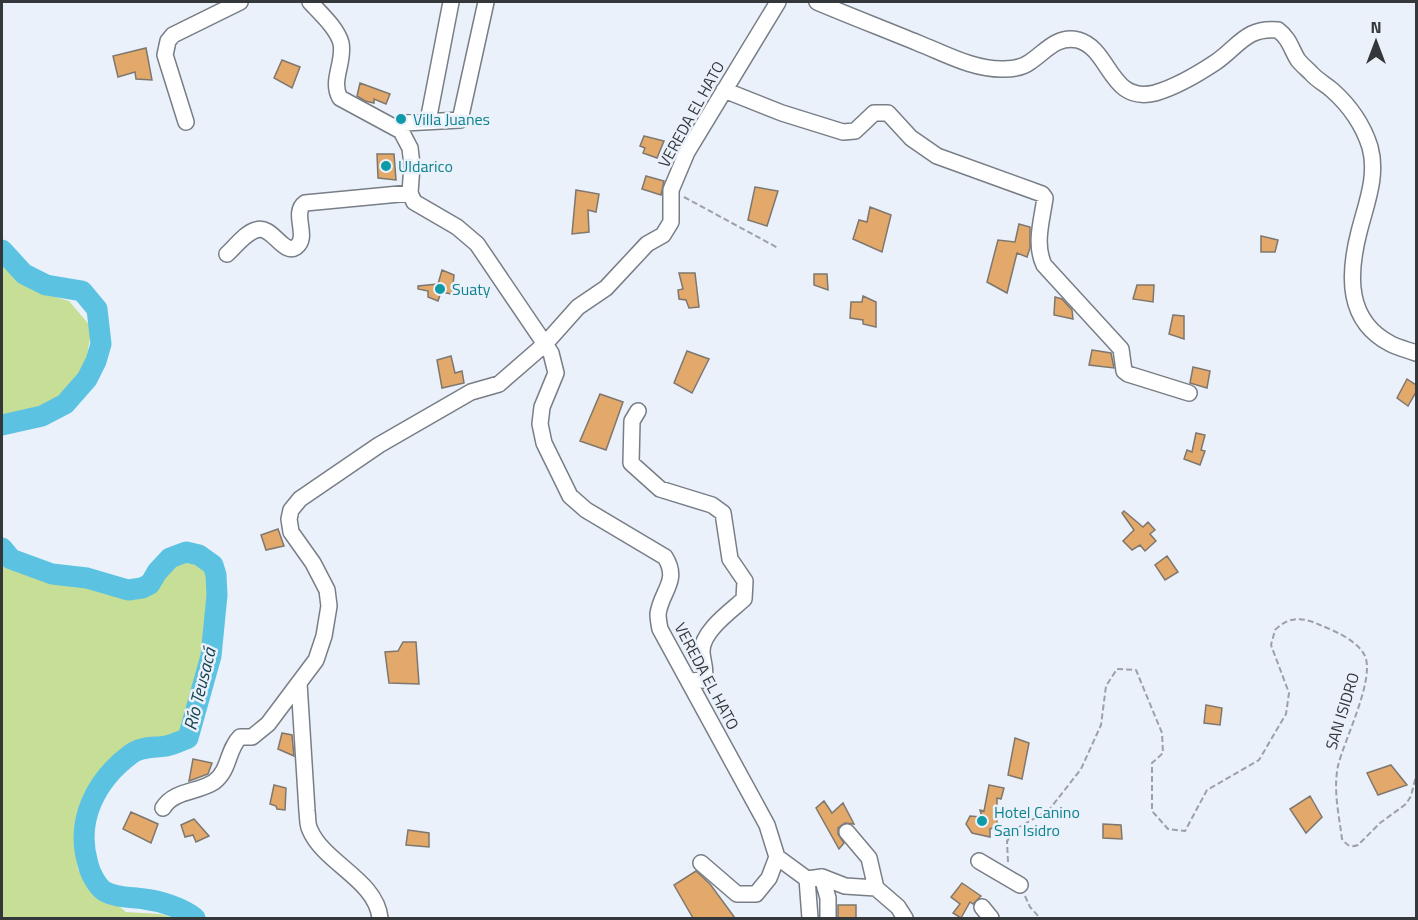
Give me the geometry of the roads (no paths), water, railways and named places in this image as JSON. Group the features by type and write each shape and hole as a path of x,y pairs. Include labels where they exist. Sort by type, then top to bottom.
{"street":[{"path":"186,122 165,55 168,41 173,35 240,2"},
{"path":"310,2 340,41 342,53 336,82 336,91 340,98 397,123 460,120 486,2"},
{"path":"428,121 451,2"},
{"name":"VEREDA EL HATO","path":"163,808 176,796 199,790 214,782 227,766 232,745 240,737 252,737 268,724 316,660 324,636 329,597 313,563 291,532 289,519 291,510 300,499 379,445 471,392 499,384 545,344 578,308 606,288 647,244 668,230 671,222 671,190 687,152 778,2"},
{"path":"817,2 984,69 1017,68 1029,63 1060,41 1078,40 1100,56 1112,77 1126,89 1143,94 1154,93 1179,83 1218,61 1240,40 1255,32 1278,30 1290,42 1297,59 1313,76 1333,91 1361,124 1371,149 1373,176 1368,205 1357,242 1351,284 1354,298 1358,314 1368,326 1390,343 1416,353"},
{"path":"724,90 782,113 843,132 855,131 874,113 888,112 911,138 937,156 1042,194 1045,198 1039,255 1044,265 1121,349 1124,371 1190,393"},
{"path":"227,254 253,231 260,229 268,231 284,246 289,248 297,246 300,239 299,210 304,203 410,193 412,165 410,148 397,123"},
{"name":"VEREDA EL HATO","path":"410,193 414,202 457,226 477,244 545,344 554,361 556,373 542,407 540,424 544,443 570,496 586,510 664,557 670,566 672,575 658,614 660,629 766,825 777,857"},
{"path":"638,411 632,421 631,463 660,489 712,505 723,513 730,559 745,581 744,599 712,628 701,649 706,672 704,680 689,681"},
{"path":"299,683 310,830 321,847 340,863 373,898 380,918"},
{"path":"847,832 869,858 876,888"},
{"path":"701,863 737,894 756,894 769,879 777,857 815,878 845,886 876,888 893,902 905,918"},
{"path":"979,861 1020,885"},
{"path":"810,918 815,878"},
{"path":"815,878 828,898 828,918"}],"waterway":[{"name":"Río Teusacá","path":"2,250 24,274 46,285 82,291 97,309 101,344 87,379 65,404 42,416 2,425"},
{"name":"Río Teusacá","path":"2,548 11,559 52,574 87,578 128,590 150,584 170,558 186,552 199,555 213,565 217,595 211,656 188,738 169,745 139,750 119,764 108,776 92,802 84,832 89,868 96,883 104,891 119,896 164,903 195,918"}],"place":[{"name":"Villa Juanes","path":"401,119"},
{"name":"Uldarico","path":"386,166"},
{"name":"Suaty","path":"440,289"},
{"name":"Hotel Canino San Isidro","path":"982,821"}]}
